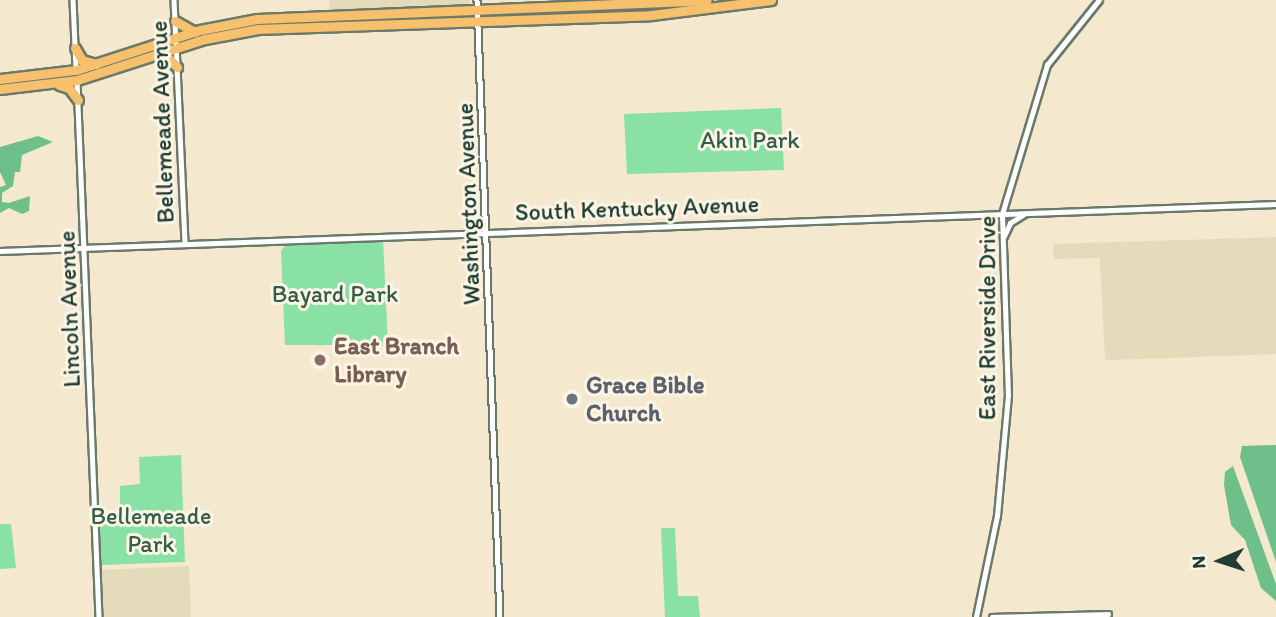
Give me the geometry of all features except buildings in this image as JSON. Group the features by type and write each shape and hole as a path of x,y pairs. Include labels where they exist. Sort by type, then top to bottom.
{"highway":[{"path":"584,13 707,0"},
{"path":"0,79 76,75 154,56 195,32 257,19 332,21 584,13 681,13 771,0"},
{"path":"175,20 195,32"},
{"path":"0,89 57,84 98,64 176,43 245,30 332,21"},
{"path":"75,48 82,60 98,64"},
{"path":"154,56 168,58 177,67"},
{"path":"57,84 69,88 78,100"}],"street":[{"name":"Lincoln Avenue","path":"73,0 99,617"},
{"name":"Bellemeade Avenue","path":"174,0 185,242"},
{"name":"Washington Avenue","path":"477,0 500,617"},
{"name":"East Riverside Drive","path":"976,617 997,516 1008,396 1002,214 1046,65 1099,0"},
{"name":"South Kentucky Avenue","path":"0,251 185,242 1276,204"},
{"path":"1002,247 1007,226 1027,213"},
{"path":"992,617 1108,614"}],"shaded area":[{"path":"329,0 470,2 465,7 329,10"},
{"path":"1276,237 1276,354 1109,360 1105,359 1100,258 1054,259 1053,244"},
{"path":"189,566 191,617 101,617 99,570"}],"green space":[{"name":"Akin Park","path":"781,108 784,170 627,174 624,114"},
{"path":"38,136 53,142 22,155 20,172 15,172 13,186 2,193 2,202 9,203 30,196 29,211 22,214 9,208 0,213 0,187 6,185 0,172 0,147"},
{"name":"Bayard Park","path":"383,238 388,345 355,349 336,345 285,345 281,251 288,242"},
{"path":"1276,445 1276,562 1240,457 1242,446"},
{"name":"Bellemeade Park","path":"181,455 185,562 100,565 98,520 120,518 120,486 140,484 139,457"},
{"path":"1233,466 1276,584 1276,601 1261,588 1245,540 1231,525 1224,485 1225,472"},
{"path":"0,524 11,524 16,568 0,569"},
{"path":"661,528 675,528 678,596 698,596 700,617 665,617"}],"place":[{"name":"East Branch Library","path":"320,360"},
{"name":"Grace Bible Church","path":"572,399"}]}
